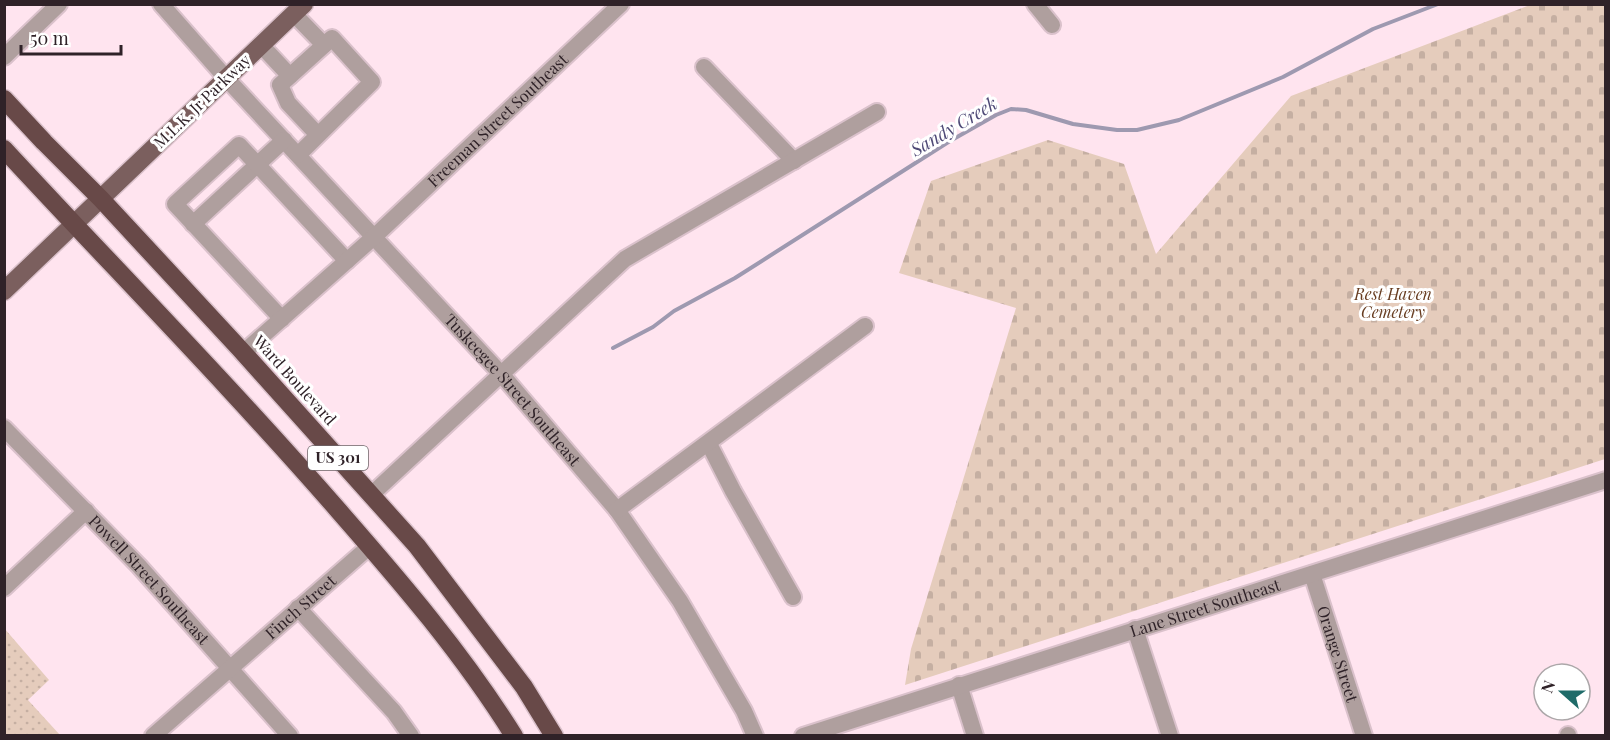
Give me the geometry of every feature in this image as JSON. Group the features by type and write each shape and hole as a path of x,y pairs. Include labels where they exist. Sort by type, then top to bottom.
{"highway":[{"name":"Ward Boulevard","path":"4,99 101,199 417,546 524,687 554,735"},
{"name":"US 301","path":"4,148 215,372 370,546 452,646 514,735"}],"main road":[{"name":"M.L.K. Jr Parkway","path":"4,291 299,9"}],"street":[{"path":"4,57 59,4"},
{"name":"Tuskeegee Street Southeast","path":"161,4 226,78 502,375 616,510 680,601 744,711 755,735"},
{"name":"Freeman Street Southeast","path":"243,353 375,236 621,4"},
{"path":"1035,4 1052,25"},
{"path":"299,9 324,45"},
{"path":"298,154 318,135 372,82 332,38 280,85 288,103 318,135"},
{"path":"261,45 290,76"},
{"path":"704,67 794,161"},
{"path":"371,495 625,259 877,112"},
{"path":"193,224 284,140"},
{"path":"282,319 175,204 239,144 347,261"},
{"path":"616,510 709,444 865,326"},
{"name":"Powell Street Southeast","path":"4,428 139,566 290,735"},
{"path":"709,444 793,597"},
{"name":"Lane Street Southeast","path":"803,735 1605,480"},
{"path":"4,588 86,511"},
{"name":"Finch Street","path":"153,735 370,546"},
{"name":"Orange Street","path":"1312,574 1364,735"},
{"path":"298,608 394,712 411,735"},
{"path":"1135,629 1170,735"},
{"path":"959,685 975,735"}],"green space":[{"name":"Rest Haven Cemetery","path":"1530,5 1605,5 1605,459 905,685 911,649 1016,308 899,273 931,181 1048,140 1124,164 1156,254 1291,96"},
{"path":"4,628 49,680 28,700 60,735 5,735"}],"waterway":[{"name":"Sandy Creek","path":"613,348 735,278 950,141 996,115 1011,109 1026,110 1073,124 1117,130 1137,130 1179,120 1283,77 1373,29 1438,4"}]}
